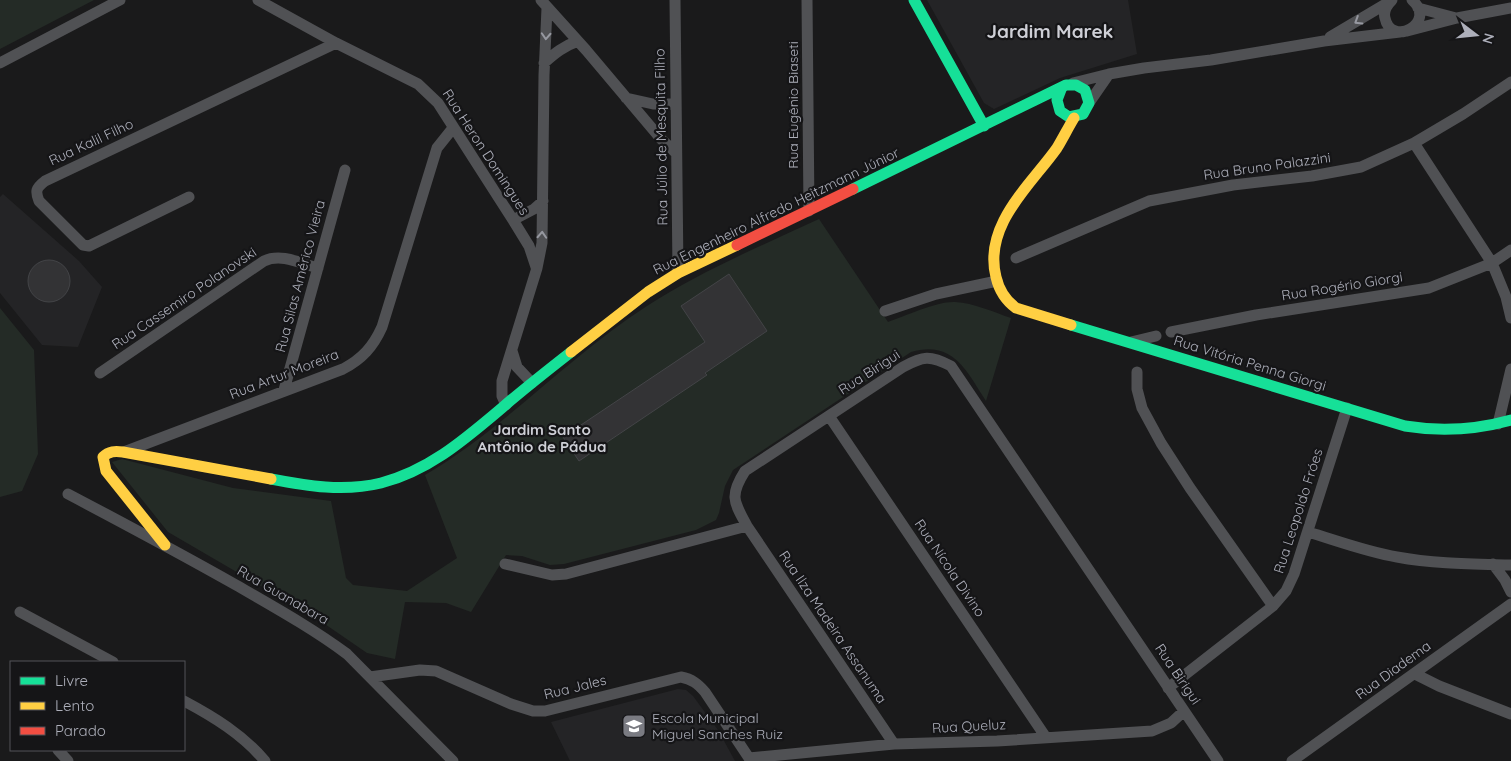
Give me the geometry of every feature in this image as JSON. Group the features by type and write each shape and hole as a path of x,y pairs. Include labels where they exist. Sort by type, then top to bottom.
{"street":[{"path":"0,63 120,0"},
{"name":"Rua Heron Domingues","path":"258,0 336,43 418,84 438,103 529,246 537,268"},
{"name":"Rua Júlio de Mesquita Filho","path":"675,0 678,273"},
{"name":"Rua Eugênio Biaseti","path":"807,0 809,211"},
{"path":"914,0 984,126"},
{"path":"1392,0 1386,8 1385,19 1391,28 1404,31 1417,24 1419,16 1415,4"},
{"name":"Rua Engenheiro Alfredo Heitzmann Júnior","path":"1324,40 1392,0"},
{"path":"544,4 661,139 676,153"},
{"path":"506,405 501,388 537,268 543,234 544,4"},
{"name":"Rua Engenheiro Alfredo Heitzmann Júnior","path":"1415,4 1458,18"},
{"name":"Rua Engenheiro Alfredo Heitzmann Júnior","path":"123,452 302,485 337,488 380,482 424,467 454,448 532,383 648,292 678,273 1066,85 1109,74 1211,60 1324,40 1404,31 1511,8"},
{"path":"544,63 556,52 578,41"},
{"name":"Rua Kalil Filho","path":"189,197 89,246 83,245 39,201 36,192 45,180 336,43"},
{"path":"1029,102 1044,99 1056,105 1062,114 1070,117 1082,114 1109,74"},
{"name":"Rua Bruno Palazzini","path":"1016,258 1149,200 1233,185 1312,176 1360,167 1414,143 1463,114 1511,82"},
{"path":"1056,105 1057,95 1066,85 1076,84 1088,93 1090,103"},
{"path":"626,98 653,104 676,104"},
{"name":"Rua Vitória Penna Giorgi","path":"1070,117 1057,146 1006,216 998,230 994,246 994,268 1001,292 1008,303 1016,308 1405,426 1455,432 1511,420"},
{"name":"Rua Artur Moreira","path":"123,452 353,364 366,353 375,342 382,327 437,148 443,138 453,128"},
{"path":"1414,143 1492,263 1506,297 1511,318"},
{"name":"Rua Silas Américo Vieira","path":"284,390 345,170"},
{"path":"513,220 534,210 543,201"},
{"name":"Rua Rogério Giorgi","path":"1171,332 1256,315 1429,288 1492,263 1511,250"},
{"name":"Rua Cassemiro Polanovski","path":"100,373 272,257 282,257 318,268"},
{"path":"885,311 936,294 997,281"},
{"path":"1130,342 1156,336"},
{"path":"512,351 517,367 532,383"},
{"name":"Rua Birigui","path":"747,526 738,510 734,497 735,488 745,471 917,360 929,358 951,366 1218,761"},
{"path":"1498,424 1511,369"},
{"path":"1137,372 1137,389 1142,408 1161,443 1190,488 1273,606"},
{"name":"Rua Leopoldo Fróes","path":"1168,688 1273,606 1286,592 1308,532 1347,408"},
{"name":"Rua Nícola Divino","path":"829,416 1045,736"},
{"path":"123,452 107,452 103,457 106,471 165,545"},
{"name":"Rua Guanabara","path":"68,494 165,545 308,626 347,654 454,761"},
{"path":"505,564 552,575 566,574 747,526"},
{"name":"Rua Ilza Madeira Assanuma","path":"747,526 894,744"},
{"path":"1308,532 1397,557 1423,561 1511,565"},
{"path":"1493,564 1511,592"},
{"name":"Rua Diadema","path":"1292,761 1511,604"},
{"path":"20,612 111,661"},
{"name":"Rua Jales","path":"370,677 420,670 436,671 511,704 545,711 681,677 689,678 705,692 750,760"},
{"path":"1414,674 1439,686 1511,714"},
{"path":"185,702 212,716 235,732 250,744 265,761"},
{"name":"Rua Queluz","path":"750,760 894,744 1152,731 1171,722 1184,711"},
{"path":"59,751 68,761"}],"shaded area":[{"path":"0,0 94,0 0,49"},
{"path":"927,0 1128,0 1137,54 1060,78 994,109 984,103"},
{"path":"3,194 79,261 102,287 78,347 42,345 0,293 0,197"},
{"path":"819,219 888,322 931,306 948,302 976,306 1011,318 986,401 965,369 948,354 938,350 925,349 911,352 733,470 725,486 716,520 696,530 564,564 550,565 522,556 506,555 471,612 446,603 405,602 395,659 367,653 319,620 168,532 112,462 122,459 233,488 331,501 346,578 353,585 407,591 457,558 425,475 482,436 591,347 647,306 688,281"},
{"path":"0,308 34,350 38,454 22,491 0,497"},
{"name":"Escola Municipal Miguel Sanches Ruiz","path":"678,689 686,690 693,696 718,730 735,761 570,761 551,722"}],"building":[{"path":"45,260 53,260 64,266 70,281 64,296 53,302 45,302 34,296 28,285 28,277 34,266"},
{"path":"729,274 767,331 705,373 707,375 579,461 563,437 705,342 681,306"}],"traffic: fast":[{"path":"914,0 984,126"},
{"path":"853,189 1066,85 1076,85 1085,90 1089,103 1083,114 1069,117 1060,111 1057,100 1062,87"},
{"path":"1071,325 1405,426 1458,429 1511,420"},
{"path":"271,479 312,486 339,488 367,486 399,477 431,462 461,442 571,352"}],"traffic: slow":[{"path":"1071,325 1016,308 1012,305 999,286 994,258 996,240 1002,223 1022,192 1057,148 1074,118"},
{"path":"571,352 648,292 678,273 737,245"},
{"path":"165,545 106,471 103,457 115,452 123,452 271,479"}],"traffic: jam":[{"path":"737,245 853,189"}],"place":[{"name":"Escola Municipal Miguel Sanches Ruiz","path":"634,726"}],"district":[{"name":"Jardim Marek","path":"1050,31"},
{"name":"Jardim Santo Antônio de Pádua","path":"542,438"}]}
